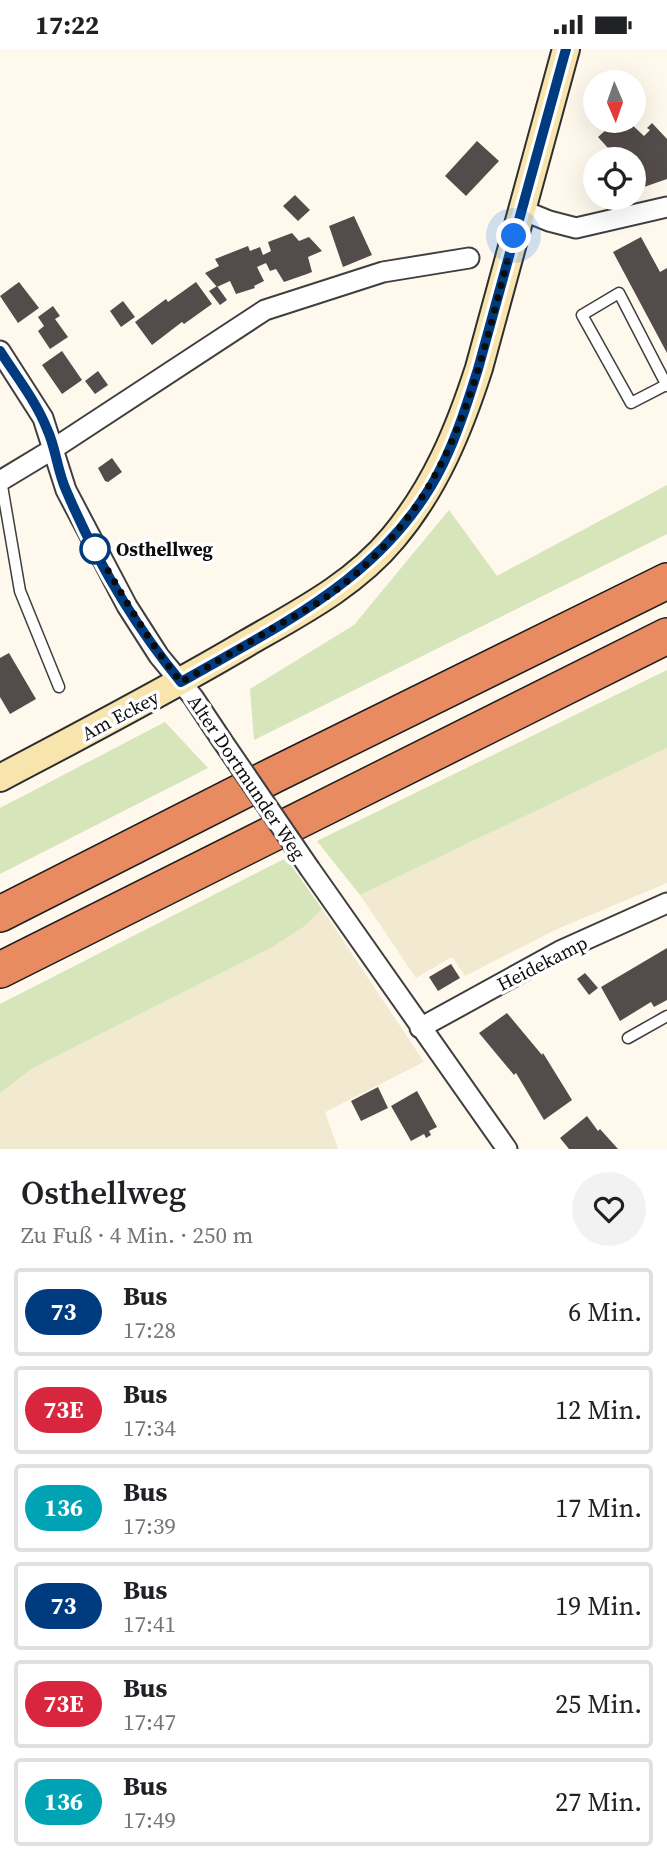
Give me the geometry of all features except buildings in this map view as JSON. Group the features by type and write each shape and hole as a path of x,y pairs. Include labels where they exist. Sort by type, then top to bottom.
{"highway":[{"path":"0,914 667,581"},
{"path":"0,970 667,636"}],"street":[{"name":"Am Eckey","path":"0,778 181,682 338,589 392,540 419,504 442,466 462,419 566,49"},
{"path":"522,210 576,228 667,207"},
{"path":"1,481 265,310 383,272 470,258"},
{"name":"Alter Dortmunder Weg","path":"0,351 43,418 66,490 127,606 159,656 181,682 507,1149"},
{"name":"Heidekamp","path":"420,1028 560,951 667,903"}],"lane":[{"path":"619,293 667,385 631,403 582,315 619,293"},
{"path":"1,481 20,591 58,687"},
{"path":"628,1038 667,1016"}],"shaded area":[{"path":"667,748 667,883 555,930 465,976 452,957 416,978 360,895"},
{"path":"322,909 424,1062 325,1112 338,1149 0,1149 0,1093 33,1068 271,948 305,926"}],"green space":[{"path":"667,485 667,534 254,740 250,689 354,625 449,510 497,576"},
{"path":"667,670 667,748 360,895 317,841"},
{"path":"165,722 208,768 0,874 0,808"},
{"path":"286,858 322,909 305,926 271,948 33,1068 0,1093 0,1004"}],"bus line":[{"name":"73","path":"0,351 43,418 66,490 96,550 159,656 181,682 338,589 392,540 419,504 442,466 462,419 566,49"}],"place":[{"name":"Osthellweg","path":"95,549"}],"route":[{"path":"95,549 159,656 181,682 338,589 392,540 419,504 442,466 462,419 478,369 514,236"}]}
